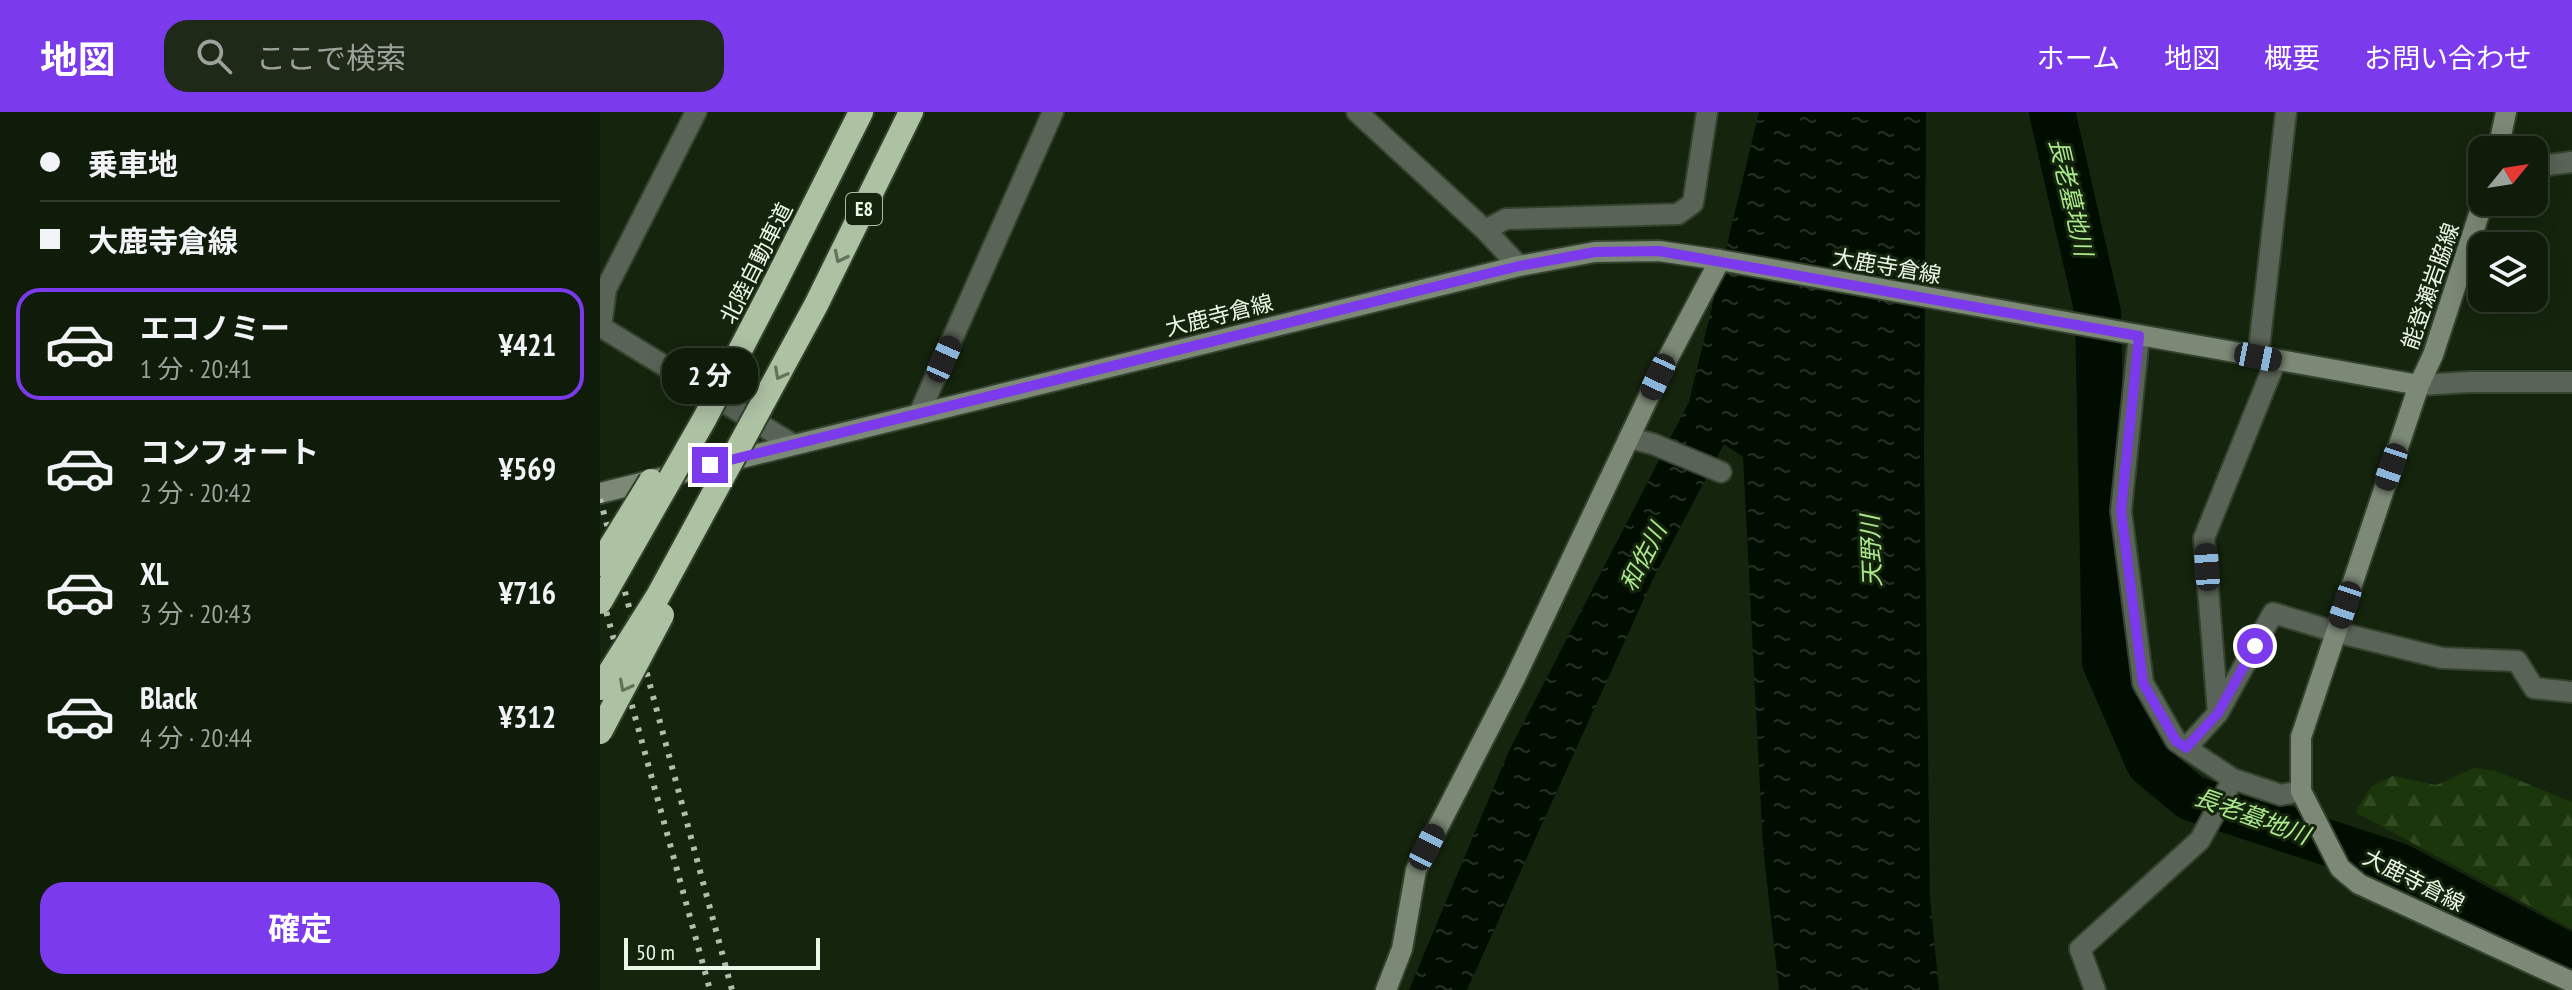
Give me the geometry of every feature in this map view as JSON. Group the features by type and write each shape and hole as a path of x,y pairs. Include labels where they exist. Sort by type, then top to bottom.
{"highway":[{"name":"北陸自動車道","path":"600,602 705,418 769,282 858,112"},
{"name":"E8","path":"600,688 658,596 745,439 816,305 911,112"},
{"path":"600,564 769,282"},
{"path":"600,732 656,629 745,439"}],"main road":[{"path":"2501,136 2506,112"},
{"name":"能登瀬岩脇線","path":"2419,385 2433,355 2478,216"},
{"name":"大鹿寺倉線","path":"600,493 1519,266 1595,252 1659,251 1728,262 2419,385 2301,737 2304,798 2340,868 2359,884 2572,982"},
{"path":"1386,990 1402,949 1416,870 1514,680 1658,377 1728,262"}],"street":[{"path":"696,112 606,289 601,327 792,444"},
{"path":"919,414 1053,112"},
{"path":"1357,112 1485,230 1519,266"},
{"path":"1485,230 1506,219 1678,214 1693,203 1707,112"},
{"path":"2218,713 2204,538 2267,358 2286,112"},
{"path":"2548,165 2572,162"},
{"path":"2139,336 2121,511 2143,683 2176,741 2231,782 2304,798"},
{"path":"2419,385 2572,382"},
{"path":"1629,438 1653,444 1721,472"},
{"path":"2186,748 2218,713 2273,613 2442,658 2517,661 2534,688 2572,692"},
{"path":"2095,990 2080,949 2200,840 2231,782"}],"green space":[{"path":"2474,768 2496,771 2572,802 2572,929 2355,812 2372,786 2393,776 2436,785"}],"water":[{"path":"1759,112 1926,112 1924,453 1930,898 1939,990 1779,990 1763,847 1743,457 1724,444 1652,581 1467,990 1409,990 1508,753 1689,402"}],"waterway":[{"name":"長老墓地川","path":"2052,112 2098,313 2105,662 2149,763 2191,798 2399,866 2572,958"}],"railway":[{"path":"600,499 732,990"},
{"path":"600,589 710,990"}],"route":[{"path":"710,465 1519,266 1595,252 1659,251 2139,336 2121,511 2143,683 2176,741 2186,748 2218,713 2255,646"}],"water label":[{"name":"天野川","path":"1871,551"},
{"name":"和佐川","path":"1643,557"}]}
